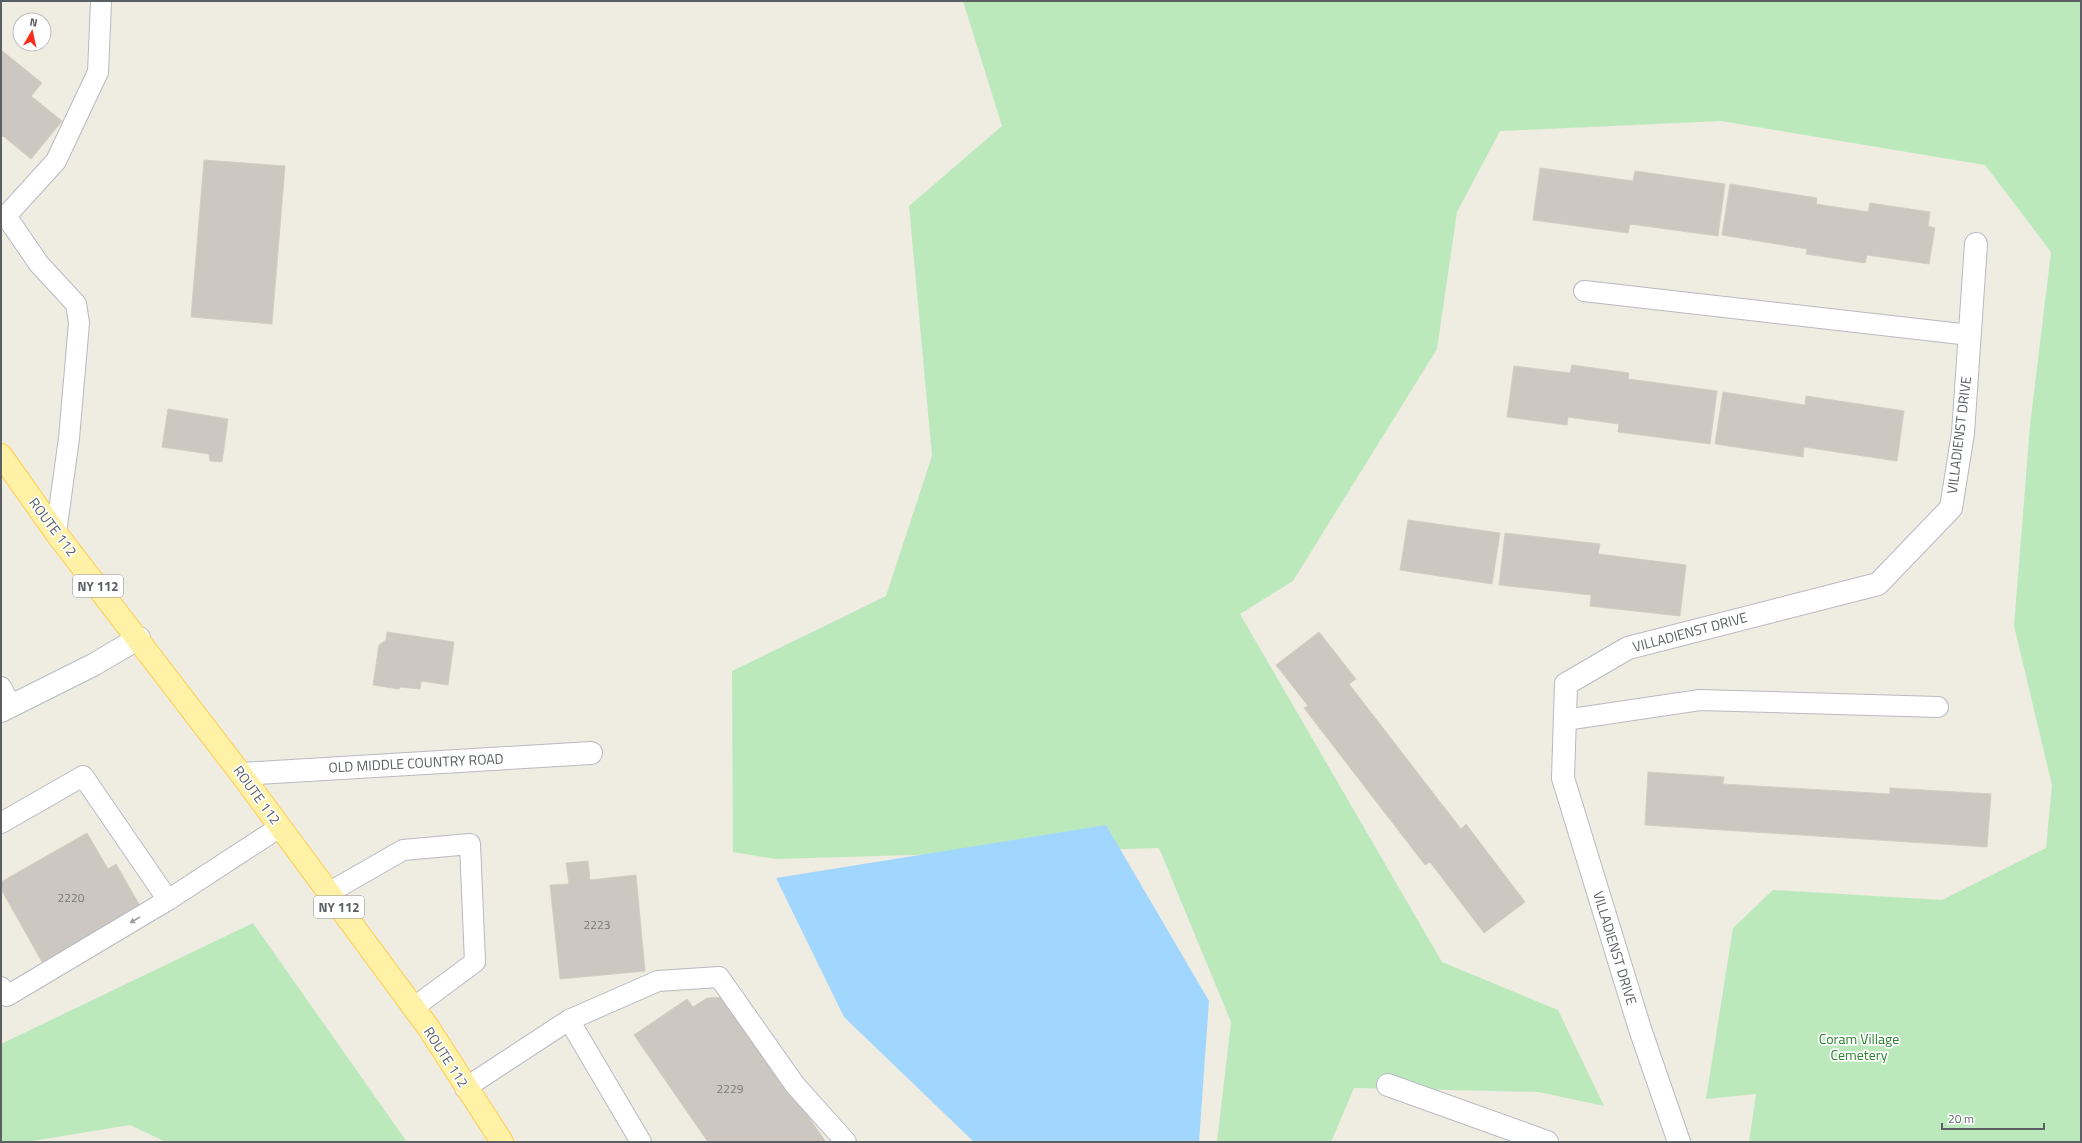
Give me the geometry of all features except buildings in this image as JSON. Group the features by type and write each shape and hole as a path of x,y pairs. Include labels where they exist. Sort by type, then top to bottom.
{"main road":[{"name":"ROUTE 112","path":"1,455 56,533 139,638 413,1008 502,1142"}],"street":[{"name":"VILLADIENST DRIVE","path":"1679,1142 1640,1029 1563,778 1566,684 1628,648 1878,584 1950,508 1962,433 1976,244"},
{"path":"4,701 92,665 139,638"},
{"name":"OLD MIDDLE COUNTRY ROAD","path":"241,774 591,753"},
{"path":"1388,1085 1547,1142"}],"lane":[{"path":"56,533 69,438 79,323 76,304 39,264 3,214 56,161 98,72 101,1"},
{"path":"1584,291 1970,335"},
{"path":"1565,720 1700,700 1938,707"},
{"path":"1,823 83,776 168,900"},
{"path":"4,992 168,900 280,827"},
{"path":"328,893 403,850 470,844 475,962 413,1008"},
{"path":"465,1088 569,1020 658,980 720,976 795,1085 846,1142"},
{"path":"569,1020 642,1142"}],"green space":[{"name":"Coram Village Cemetery","path":"963,1 2081,1 2081,1142 1749,1142 1756,1094 1706,1099 1733,928 1773,890 1942,900 2046,848 2052,785 2014,626 2030,426 2051,252 1985,165 1721,121 1500,131 1457,212 1437,349 1293,581 1240,614 1442,962 1558,1010 1604,1106 1539,1092 1354,1088 1331,1142 1217,1142 1231,1022 1159,848 775,859 733,852 732,671 886,596 932,456 909,206 1002,126"},
{"path":"253,923 407,1142 166,1142 130,1125 26,1142 1,1142 1,1044"}],"water":[{"path":"1106,825 1209,1001 1199,1142 974,1142 844,1017 776,878"}]}
